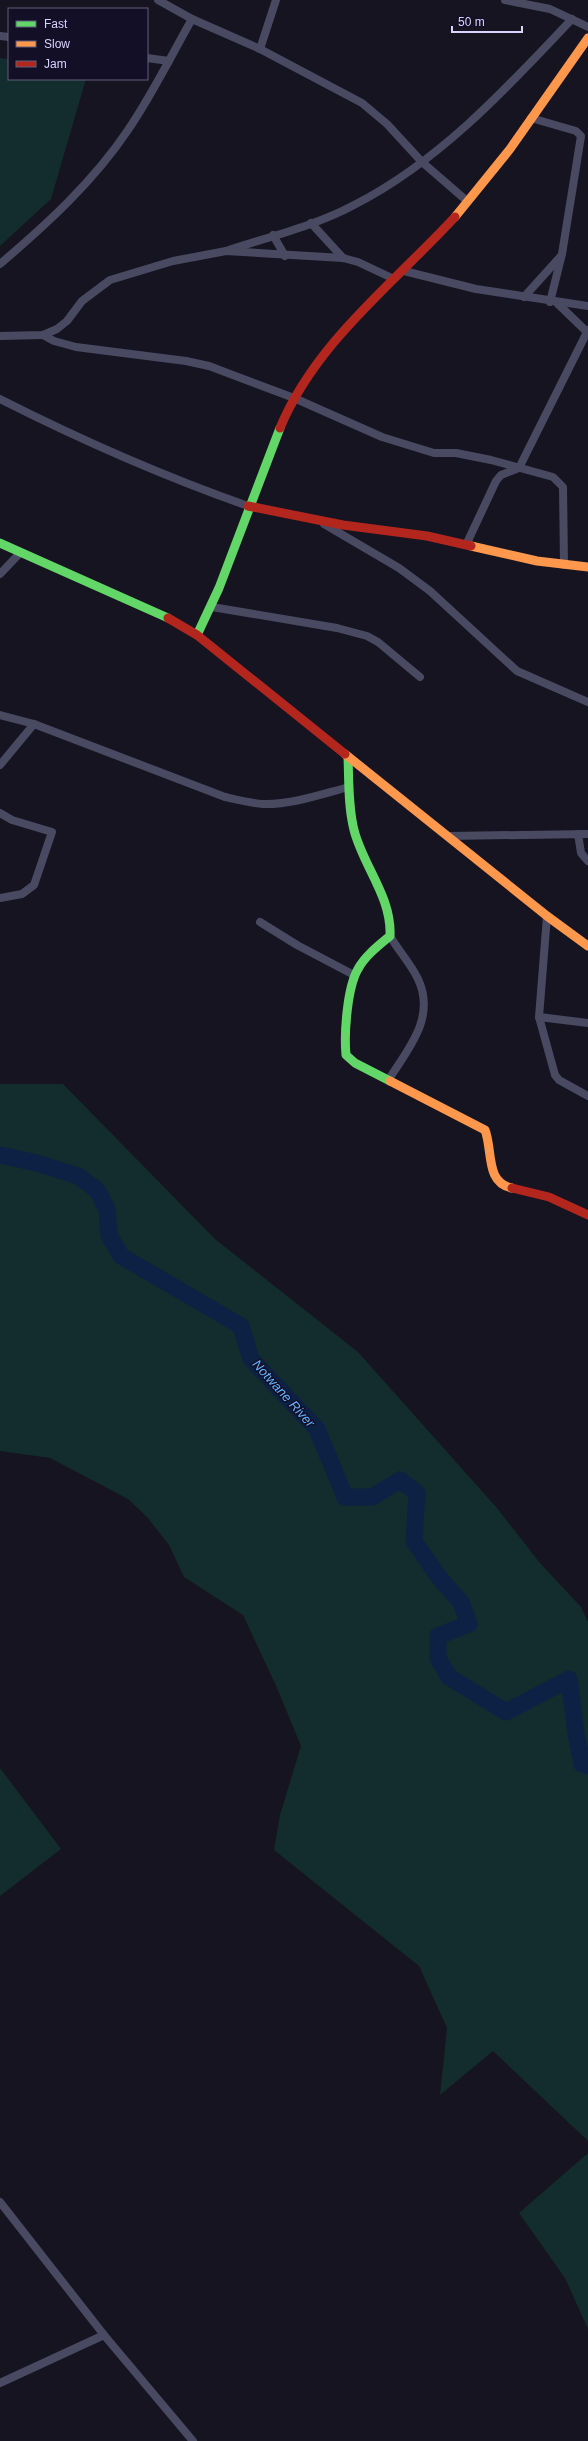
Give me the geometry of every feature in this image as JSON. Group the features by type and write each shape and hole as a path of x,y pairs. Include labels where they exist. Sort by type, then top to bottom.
{"street":[{"path":"158,0 192,19 260,49 362,103 387,124 422,162 468,201"},
{"path":"260,49 276,0"},
{"path":"505,0 550,9 588,27"},
{"path":"0,264 52,220 83,186 128,130 192,19"},
{"path":"0,336 43,335 57,330 67,321 82,301 110,280 173,261 226,251 311,223 353,206 387,187 422,162 507,88 572,19"},
{"path":"197,635 212,607 226,572 248,506 294,398 322,356 394,279 404,271 468,201 499,163 588,38"},
{"path":"148,58 169,61"},
{"path":"531,118 576,131 581,136 554,302"},
{"path":"311,223 343,258"},
{"path":"273,235 285,256"},
{"path":"226,251 285,256 343,258 358,262 394,279"},
{"path":"524,297 562,254"},
{"path":"404,271 476,289 588,306"},
{"path":"466,545 496,481 501,475 519,468 573,363 587,331 554,302"},
{"path":"43,335 54,341 76,347 186,361 209,366 294,398 382,437 434,453 456,454 491,460 553,477 563,487 564,565"},
{"path":"0,399 107,451 174,480 248,506 317,520 427,536 499,554 564,565 588,567"},
{"path":"317,520 373,552 430,591 517,671 588,702"},
{"path":"0,543 156,611 197,635 547,916 588,946"},
{"path":"0,574 20,553"},
{"path":"212,607 337,628 367,636 378,642 420,677"},
{"path":"0,715 34,724 225,797 246,802 263,804 282,802 349,787"},
{"path":"0,765 34,724"},
{"path":"348,757 350,810 355,833 386,906 391,931 390,936 418,979 425,1013 408,1049 389,1079"},
{"path":"0,813 12,820 52,832 34,885 22,894 0,898"},
{"path":"578,834 581,853 588,861"},
{"path":"448,836 588,834"},
{"path":"547,916 539,1017 555,1075 559,1080 588,1096"},
{"path":"260,922 297,945 354,975"},
{"path":"390,936 370,953 354,975 345,1039 346,1055 355,1063 389,1079 485,1130 489,1137 498,1182 566,1202 588,1215"},
{"path":"539,1017 588,1023"},
{"path":"0,2202 104,2335 194,2441"},
{"path":"0,2383 104,2335"}],"green space":[{"path":"0,58 8,59 8,80 86,80 51,199 0,246"},
{"path":"0,1084 63,1084 215,1239 358,1352 497,1508 540,1563 581,1607 588,1622 588,2141 493,2051 440,2095 447,2028 419,1966 274,1850 280,1815 301,1746 277,1688 243,1615 184,1577 169,1545 147,1517 128,1499 50,1458 0,1451"},
{"path":"0,1768 61,1849 0,1896"},
{"path":"588,2153 588,2329 565,2278 519,2213"}],"waterway":[{"name":"Notwane River","path":"0,1155 37,1163 78,1176 97,1190 107,1209 109,1235 121,1256 241,1326 251,1359 317,1429 345,1497 372,1497 400,1480 417,1493 414,1541 441,1580 461,1602 469,1624 438,1636 438,1658 449,1677 506,1712 569,1679 576,1733 582,1764 588,1766"}],"traffic: fast":[{"path":"197,635 219,588 280,428"},
{"path":"0,543 168,618"},
{"path":"348,757 350,803 354,830 358,843 382,895 389,922 390,936 364,960 354,977 347,1011 345,1035 346,1055 355,1063 390,1081"}],"traffic: slow":[{"path":"455,217 510,149 588,38"},
{"path":"471,546 537,561 588,567"},
{"path":"345,754 547,916 588,946"},
{"path":"390,1081 485,1130 491,1165 494,1173 503,1185 512,1188"}],"traffic: jam":[{"path":"280,428 295,397 314,368 335,341 358,315 455,217"},
{"path":"248,506 343,525 427,536 471,546"},
{"path":"168,618 197,635 345,754"},
{"path":"512,1188 549,1197 588,1215"}]}
